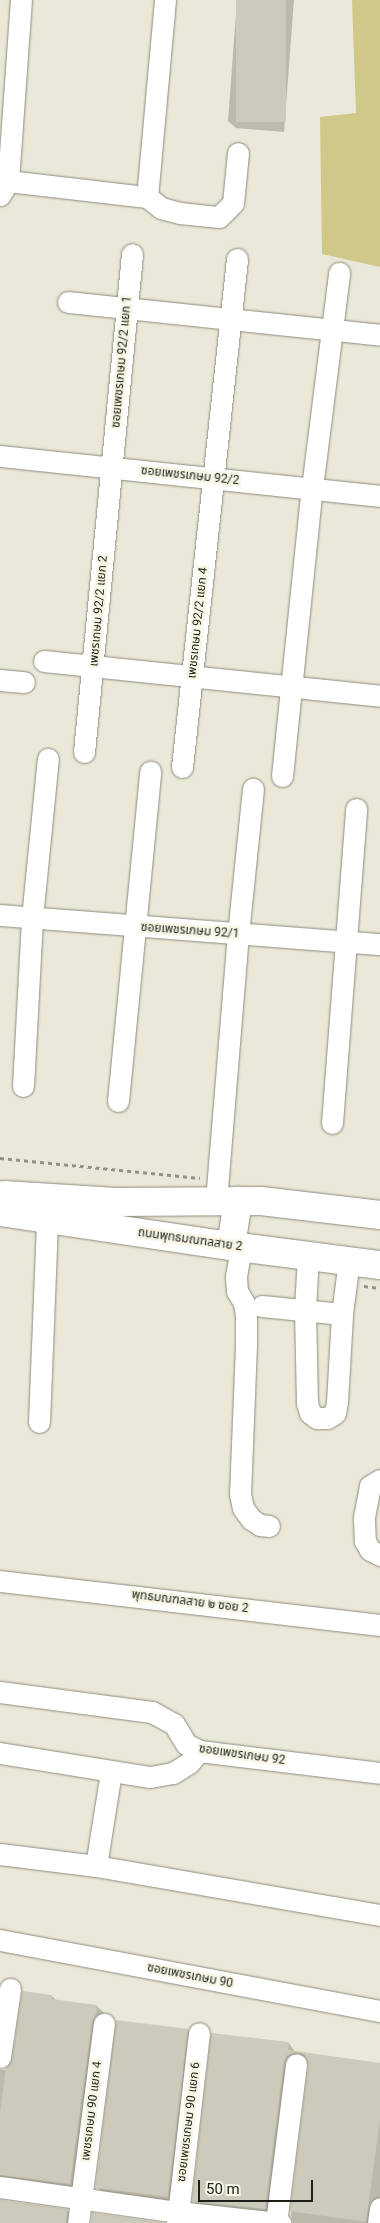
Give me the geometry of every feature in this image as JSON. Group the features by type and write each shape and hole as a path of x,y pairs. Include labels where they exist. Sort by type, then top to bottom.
{"main road":[{"path":"0,1194 96,1202 224,1194 380,1215"},
{"path":"224,1194 236,1247"},
{"name":"ถนนพุทธมณฑลสาย 2","path":"0,1212 236,1247 380,1265"}],"street":[{"path":"22,0 4,188 147,197"},
{"path":"165,0 147,197 152,203 161,208 180,213 219,217 233,203 238,153"},
{"name":"ซอยเพชรเกษม 92/2 แยก 1","path":"113,469 132,254"},
{"name":"เพชรเกษม 92/2 แยก 4","path":"182,768 237,259"},
{"path":"282,776 312,488 339,273"},
{"path":"68,302 127,310 380,335"},
{"name":"ซอยเพชรเกษม 92/2","path":"0,456 380,496"},
{"name":"เพชรเกษม 92/2 แยก 2","path":"84,752 113,469"},
{"path":"44,661 380,696"},
{"path":"0,680 24,682"},
{"path":"23,1086 32,918 48,759"},
{"path":"118,1101 150,772"},
{"path":"224,1194 238,934 253,789"},
{"path":"332,1123 356,809"},
{"name":"ซอยเพชรเกษม 92/1","path":"0,915 134,927 380,944"},
{"path":"39,1422 47,1219"},
{"path":"236,1247 237,1291 244,1303 246,1316 240,1494 243,1508 251,1519 260,1525 269,1526"},
{"path":"308,1256 305,1309 307,1403 310,1414 317,1418 327,1418 334,1413 342,1314 349,1260"},
{"path":"262,1306 342,1314"},
{"path":"380,1480 370,1486 364,1518 365,1541 370,1550 380,1555"},
{"name":"พุทธมณฑลสาย ๒ ซอย 2","path":"0,1581 380,1625"},
{"name":"ซอยเพชรเกษม 92","path":"0,1692 152,1712 174,1724 186,1744 199,1751 380,1773"},
{"path":"0,1753 150,1777 173,1773 189,1763 199,1751"},
{"path":"96,1866 111,1772"},
{"path":"0,1854 96,1866 380,1915"},
{"name":"ซอยเพชรเกษม 90","path":"0,1940 380,2011"},
{"path":"0,2057 10,1989"},
{"name":"เพชรเกษม 90 แยก 4","path":"78,2223 104,2024"},
{"name":"ซอยเพชรเกษม 90 แยก 6","path":"177,2217 200,2033"},
{"path":"0,2187 81,2198 177,2217 277,2223 296,2064"},
{"path":"378,2223 380,2208"}],"path":[{"path":"0,1158 224,1194"}],"shaded area":[{"path":"352,0 380,0 380,267 322,254 320,117 356,113"}],"building":[{"path":"236,0 286,0 286,122 236,122"},
{"path":"22,1991 52,1995 52,1999 97,2005 96,2015 92,2022 70,2184 0,2175 0,2113 6,2068 12,2059"},
{"path":"116,2020 188,2029 168,2197 95,2188"},
{"path":"211,2033 289,2042 288,2050 380,2063 380,2120 366,2222 290,2211 308,2066 304,2054 297,2052 286,2056 284,2062 265,2209 192,2201"},
{"path":"0,2200 67,2209 66,2223 0,2223"},
{"path":"92,2213 165,2223 91,2223"}]}
